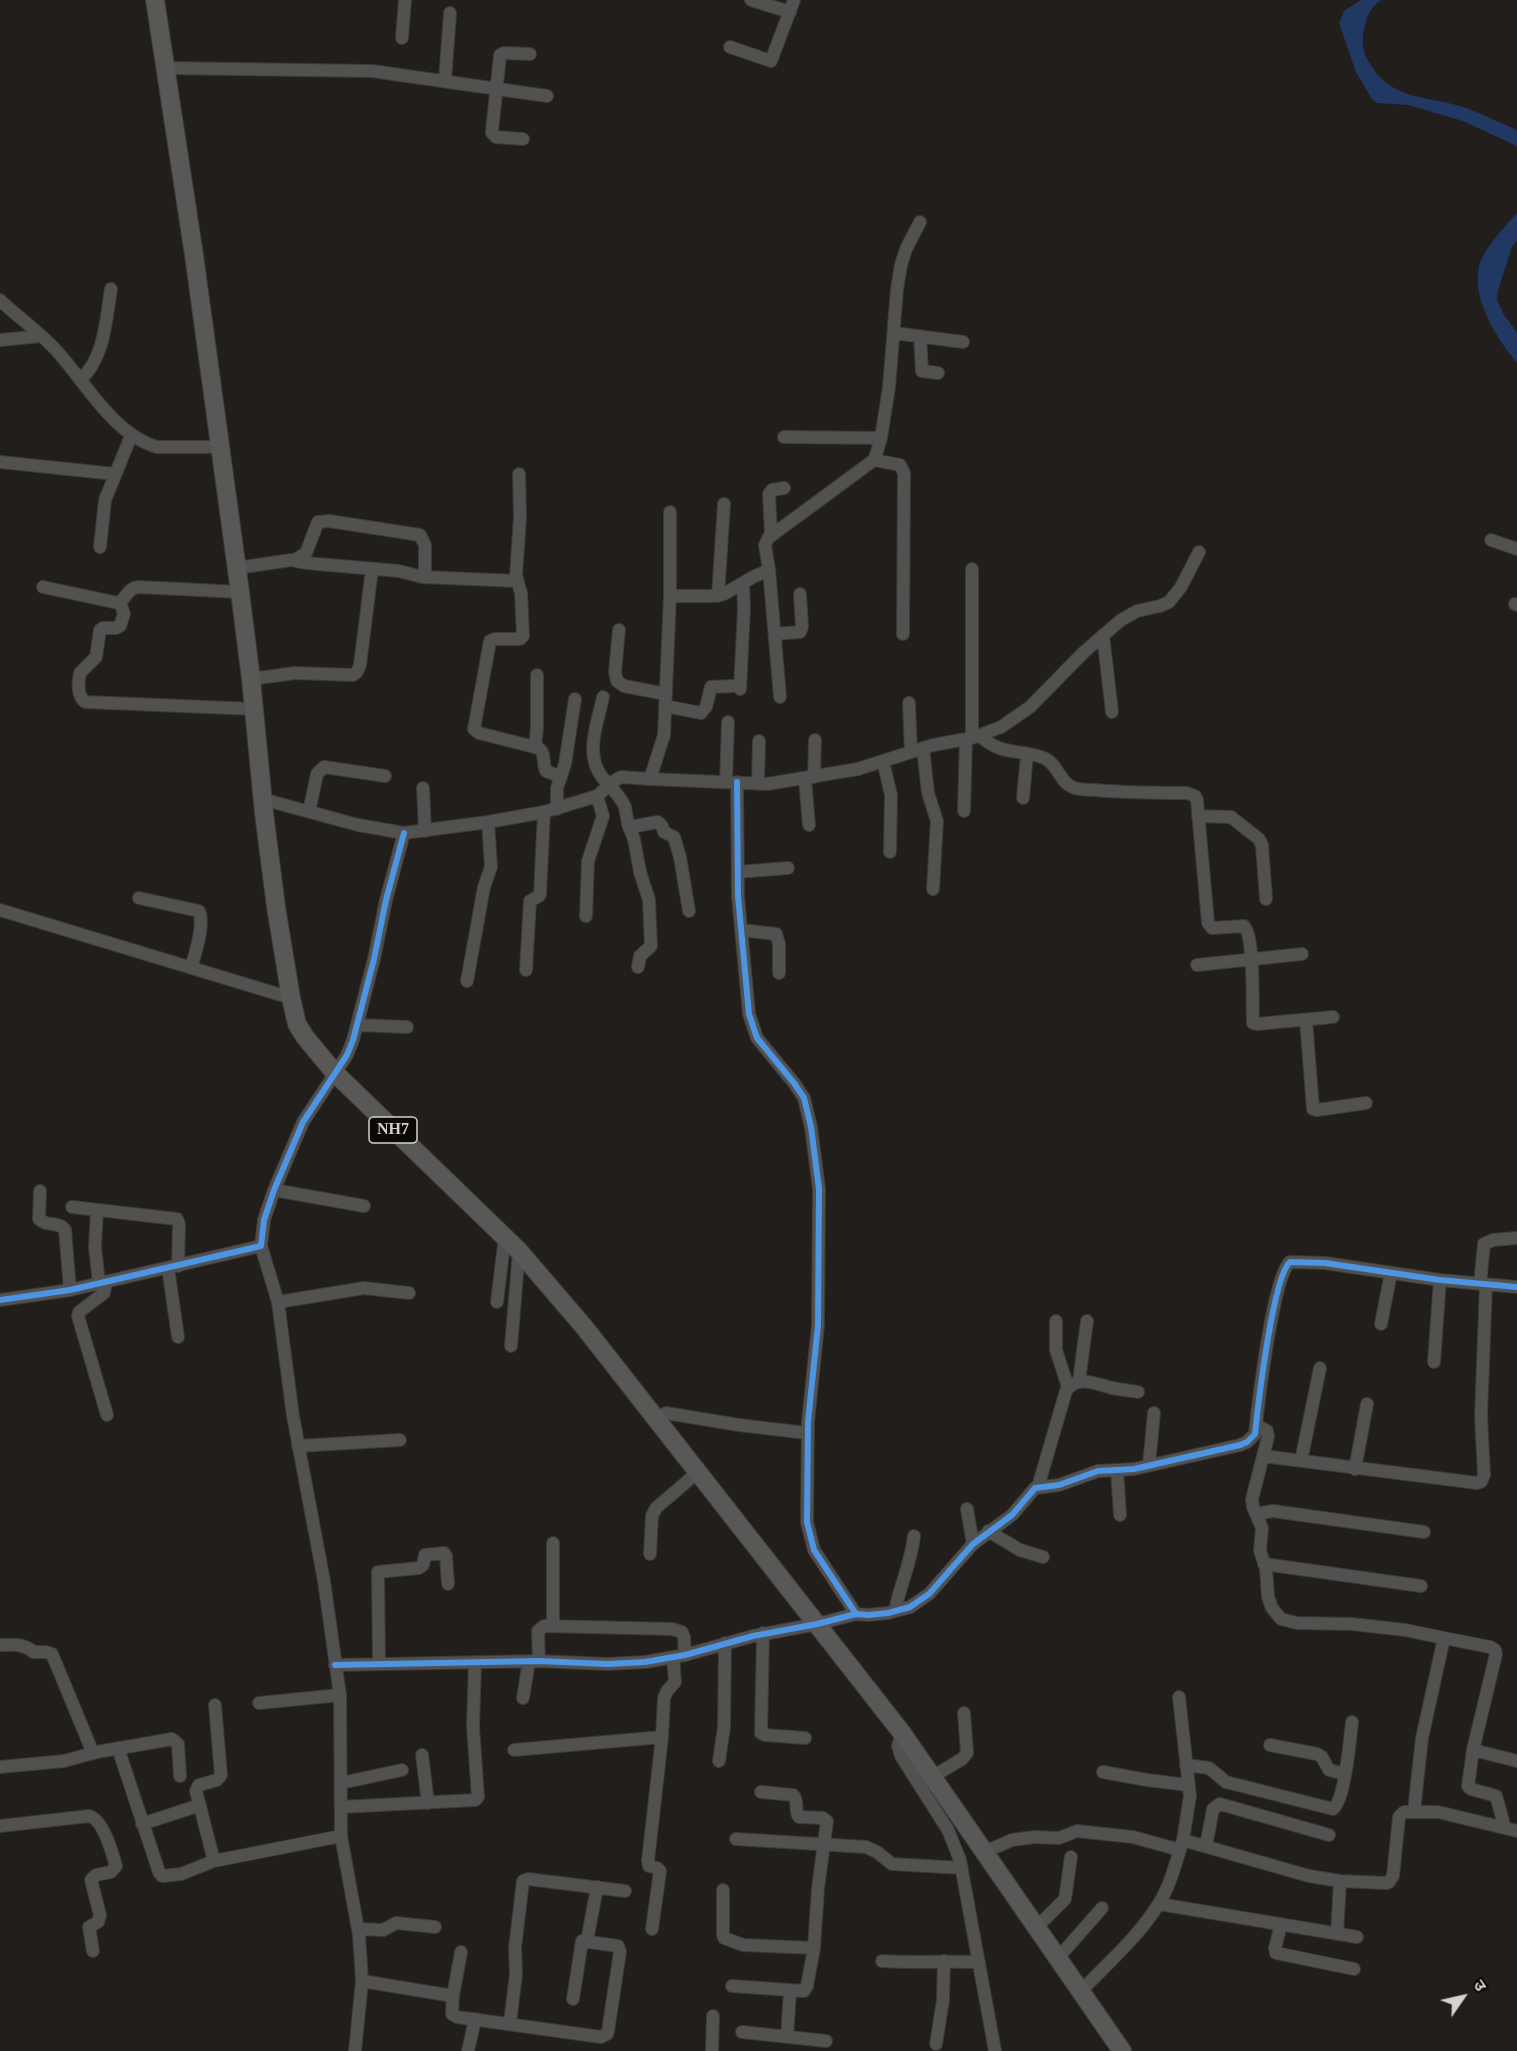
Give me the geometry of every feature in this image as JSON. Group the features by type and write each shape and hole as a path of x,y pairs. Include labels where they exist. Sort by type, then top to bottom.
{"highway":[{"name":"NH7","path":"155,0 237,568 251,679 262,799 291,998 297,1024 304,1037 335,1073 519,1251 659,1416 698,1472 902,1733 1120,2050"}],"street":[{"path":"402,38 405,0"},
{"path":"730,47 771,61 792,6 751,0"},
{"path":"446,81 450,13"},
{"path":"523,139 496,136 492,133 500,55 504,53 530,54"},
{"path":"166,68 372,71 547,96"},
{"path":"780,698 765,541 771,534 874,460 881,438 889,387 901,266 906,249 920,222"},
{"path":"80,380 90,371 100,348 111,289"},
{"path":"1,302 41,336 131,436 157,447 220,447"},
{"path":"894,333 963,342"},
{"path":"0,340 41,336"},
{"path":"920,336 922,371 938,373"},
{"path":"100,547 104,504 131,436"},
{"path":"784,437 881,438"},
{"path":"874,460 900,465 904,473 903,634"},
{"path":"0,462 115,474"},
{"path":"519,474 520,517 516,576 521,593 523,636 520,639 490,641 474,729 479,733 541,750 546,771 561,777"},
{"path":"771,534 769,494 771,490 784,488"},
{"path":"718,596 724,504"},
{"path":"650,779 664,735 670,596 670,512"},
{"path":"295,560 306,553 318,522 329,521 420,535 425,545 425,577"},
{"path":"1491,540 1517,549"},
{"path":"262,799 382,831 404,833 488,822 557,809 597,796 621,777 758,784 858,769 923,748 973,738 1001,727 1030,707 1067,668 1129,614 1169,602 1181,587 1198,552"},
{"path":"237,568 295,560 425,577 518,581"},
{"path":"251,679 284,674 353,675 357,672 360,665 372,569"},
{"path":"964,811 973,738 972,569"},
{"path":"670,596 718,596 769,570"},
{"path":"619,630 615,672 617,681 624,686 701,712 706,707 711,687 736,687 744,608 743,582"},
{"path":"42,587 120,603"},
{"path":"120,603 130,589 138,587 240,592"},
{"path":"775,634 801,632 800,594"},
{"path":"120,603 124,614 122,623 118,628 100,630 96,657 80,673 79,695 83,701 151,706 254,709"},
{"path":"1103,635 1112,712"},
{"path":"535,747 537,675"},
{"path":"603,698 594,731 593,751 597,769 622,800 634,839 651,913 651,946 640,956 638,967"},
{"path":"557,809 557,788 565,764 575,699"},
{"path":"909,703 910,752"},
{"path":"728,722 741,930 749,1014 757,1038 804,1098 813,1138 819,1189 818,1325 807,1433 807,1522 814,1550 856,1614"},
{"path":"973,738 996,748 1048,760 1068,784 1076,789 1191,794 1197,800 1208,923 1212,928 1246,927 1251,959 1253,1023 1333,1017"},
{"path":"809,825 810,778 815,740"},
{"path":"758,784 759,741"},
{"path":"923,748 928,793 937,821 933,889"},
{"path":"1023,798 1027,755"},
{"path":"883,761 891,795 890,852"},
{"path":"309,812 317,774 324,767 385,776"},
{"path":"423,788 424,831"},
{"path":"586,916 588,861 603,816 597,796"},
{"path":"526,970 530,901 540,894 544,812"},
{"path":"1198,816 1231,817 1259,838 1262,845 1266,900"},
{"path":"467,981 484,887 491,867 488,822"},
{"path":"629,827 658,822 662,825 664,832 674,837 680,857 689,911"},
{"path":"355,2051 362,1981 358,1929 341,1836 340,1695 324,1581 298,1446 278,1302 261,1246 264,1220 274,1190 303,1122 347,1055 358,1025 386,900 404,833"},
{"path":"738,873 788,868"},
{"path":"139,898 199,911 201,918 198,942 191,969"},
{"path":"0,910 291,998"},
{"path":"741,930 776,934 779,944 779,973"},
{"path":"1197,965 1302,954"},
{"path":"1306,1020 1313,1108 1317,1110 1366,1103"},
{"path":"358,1025 407,1027"},
{"path":"274,1190 364,1206"},
{"path":"40,1191 39,1218 42,1222 60,1225 65,1230 70,1290"},
{"path":"72,1207 177,1219 179,1224 173,1267 178,1337"},
{"path":"98,1210 95,1247 104,1293 79,1312 78,1316 107,1415"},
{"path":"496,1302 504,1236"},
{"path":"1263,1456 1477,1483 1483,1479 1481,1416 1484,1244 1493,1240 1517,1238"},
{"path":"0,1300 70,1290 261,1246"},
{"path":"511,1346 519,1251"},
{"path":"335,1665 534,1661 607,1664 645,1662 856,1614 879,1615 895,1611 910,1606 929,1594 973,1544 1012,1515 1032,1490 1038,1487 1052,1487 1098,1471 1149,1466 1247,1442 1252,1438 1277,1295 1286,1265 1290,1262 1301,1261 1440,1280 1517,1287"},
{"path":"1381,1324 1391,1273"},
{"path":"1434,1362 1440,1280"},
{"path":"278,1302 364,1288 409,1293"},
{"path":"1056,1321 1056,1350 1074,1384"},
{"path":"1074,1384 1087,1321"},
{"path":"1301,1461 1320,1368"},
{"path":"1038,1487 1066,1391 1074,1384 1084,1380 1138,1392"},
{"path":"1355,1469 1367,1404"},
{"path":"1149,1466 1154,1413"},
{"path":"659,1416 807,1433"},
{"path":"1256,1425 1268,1434 1252,1499 1262,1528 1260,1547 1270,1603 1276,1615 1281,1619 1297,1623 1352,1624 1405,1630 1490,1647 1495,1650 1467,1786 1496,1796 1511,1829"},
{"path":"298,1446 400,1440"},
{"path":"1116,1470 1120,1515"},
{"path":"650,1554 651,1516 656,1508 698,1472"},
{"path":"967,1509 973,1544"},
{"path":"1257,1514 1273,1511 1424,1532"},
{"path":"988,1531 1020,1550 1043,1557"},
{"path":"895,1611 900,1584 910,1561 914,1536"},
{"path":"553,1543 553,1626"},
{"path":"380,1663 379,1570 422,1567 424,1556 444,1553 447,1556 448,1584"},
{"path":"1264,1564 1421,1586"},
{"path":"523,1698 534,1661 538,1631 544,1626 672,1629 682,1632 684,1636 675,1682 664,1698 662,1737 648,1861 649,1866 659,1869 660,1876 652,1929"},
{"path":"763,1634 761,1733 805,1738"},
{"path":"1414,1811 1422,1738 1444,1638"},
{"path":"720,1761 724,1734 725,1643"},
{"path":"0,1645 19,1645 33,1652 52,1654 93,1753"},
{"path":"341,1807 471,1801 478,1797 473,1734 475,1663"},
{"path":"259,1703 340,1695"},
{"path":"1080,1991 1123,1948 1159,1904 1181,1845 1190,1796 1179,1697"},
{"path":"214,1706 221,1775 218,1780 197,1787 214,1861"},
{"path":"932,1777 962,1759 967,1753 964,1713"},
{"path":"1186,1765 1209,1768 1226,1782 1330,1808 1336,1807 1345,1774 1352,1722"},
{"path":"902,1733 898,1751 955,1844 962,1868 995,2051"},
{"path":"514,1750 662,1737"},
{"path":"0,1767 64,1761 93,1753 172,1739 178,1744 180,1776"},
{"path":"1269,1745 1320,1755 1329,1770 1345,1774"},
{"path":"118,1748 142,1824 162,1876 181,1874 214,1861 341,1836"},
{"path":"1473,1750 1517,1761"},
{"path":"422,1755 428,1803"},
{"path":"341,1783 402,1770"},
{"path":"1103,1772 1188,1785"},
{"path":"732,1986 802,1992 806,1989 814,1948 818,1888 828,1824 826,1819 799,1817 796,1813 796,1800 793,1795 761,1792"},
{"path":"1206,1846 1213,1809 1220,1804 1329,1835"},
{"path":"142,1824 200,1805"},
{"path":"984,1852 1012,1840 1034,1837 1059,1838 1077,1831 1181,1845 1206,1846 1309,1876 1340,1881 1389,1882 1393,1876 1399,1817 1404,1812 1457,1815 1511,1829"},
{"path":"0,1826 89,1816 100,1824 116,1866 111,1872 96,1875 92,1880 100,1915 99,1922 89,1927 93,1951"},
{"path":"736,1839 872,1849 892,1864 962,1868"},
{"path":"1036,1927 1065,1899 1071,1857"},
{"path":"510,2023 516,1974 515,1948 523,1881 528,1879 626,1891"},
{"path":"1337,1934 1340,1881"},
{"path":"587,1941 597,1887"},
{"path":"723,1890 724,1938 743,1945 814,1948"},
{"path":"1159,1904 1357,1937"},
{"path":"1058,1958 1102,1908"},
{"path":"358,1929 383,1930 396,1923 435,1927"},
{"path":"1281,1924 1275,1948 1276,1953 1354,1969"},
{"path":"461,1952 452,2014 457,2017 601,2037 607,2034 620,1949 615,1945 582,1941 573,1999"},
{"path":"882,1961 979,1962"},
{"path":"936,2044 944,1961"},
{"path":"362,1981 453,1996"},
{"path":"787,2037 790,1991"},
{"path":"712,2051 713,2016"},
{"path":"468,2051 475,2019"},
{"path":"742,2032 826,2041"}],"water":[{"path":"1361,0 1381,0 1368,16 1363,40 1366,56 1378,75 1400,91 1466,108 1517,130 1517,146 1463,121 1408,105 1377,103 1372,99 1356,72 1339,23 1344,11"},
{"path":"1517,213 1517,241 1512,247 1497,300 1504,315 1517,332 1517,363 1488,318 1482,304 1478,278 1479,266 1485,253"}],"cycle path":[{"path":"737,782 738,896 749,1014 757,1038 804,1098 811,1127 819,1189 818,1325 808,1422 807,1522 814,1550 856,1614"},
{"path":"0,1300 70,1290 261,1246 264,1220 274,1190 303,1122 347,1055 353,1040 404,833"},
{"path":"335,1665 539,1661 607,1664 645,1662 685,1655 753,1636 856,1614 888,1613 910,1607 929,1594 973,1544 1012,1515 1035,1488 1059,1485 1098,1471 1134,1469 1247,1442 1255,1434 1272,1315 1284,1272 1290,1262 1325,1263 1440,1280 1517,1287"}]}
